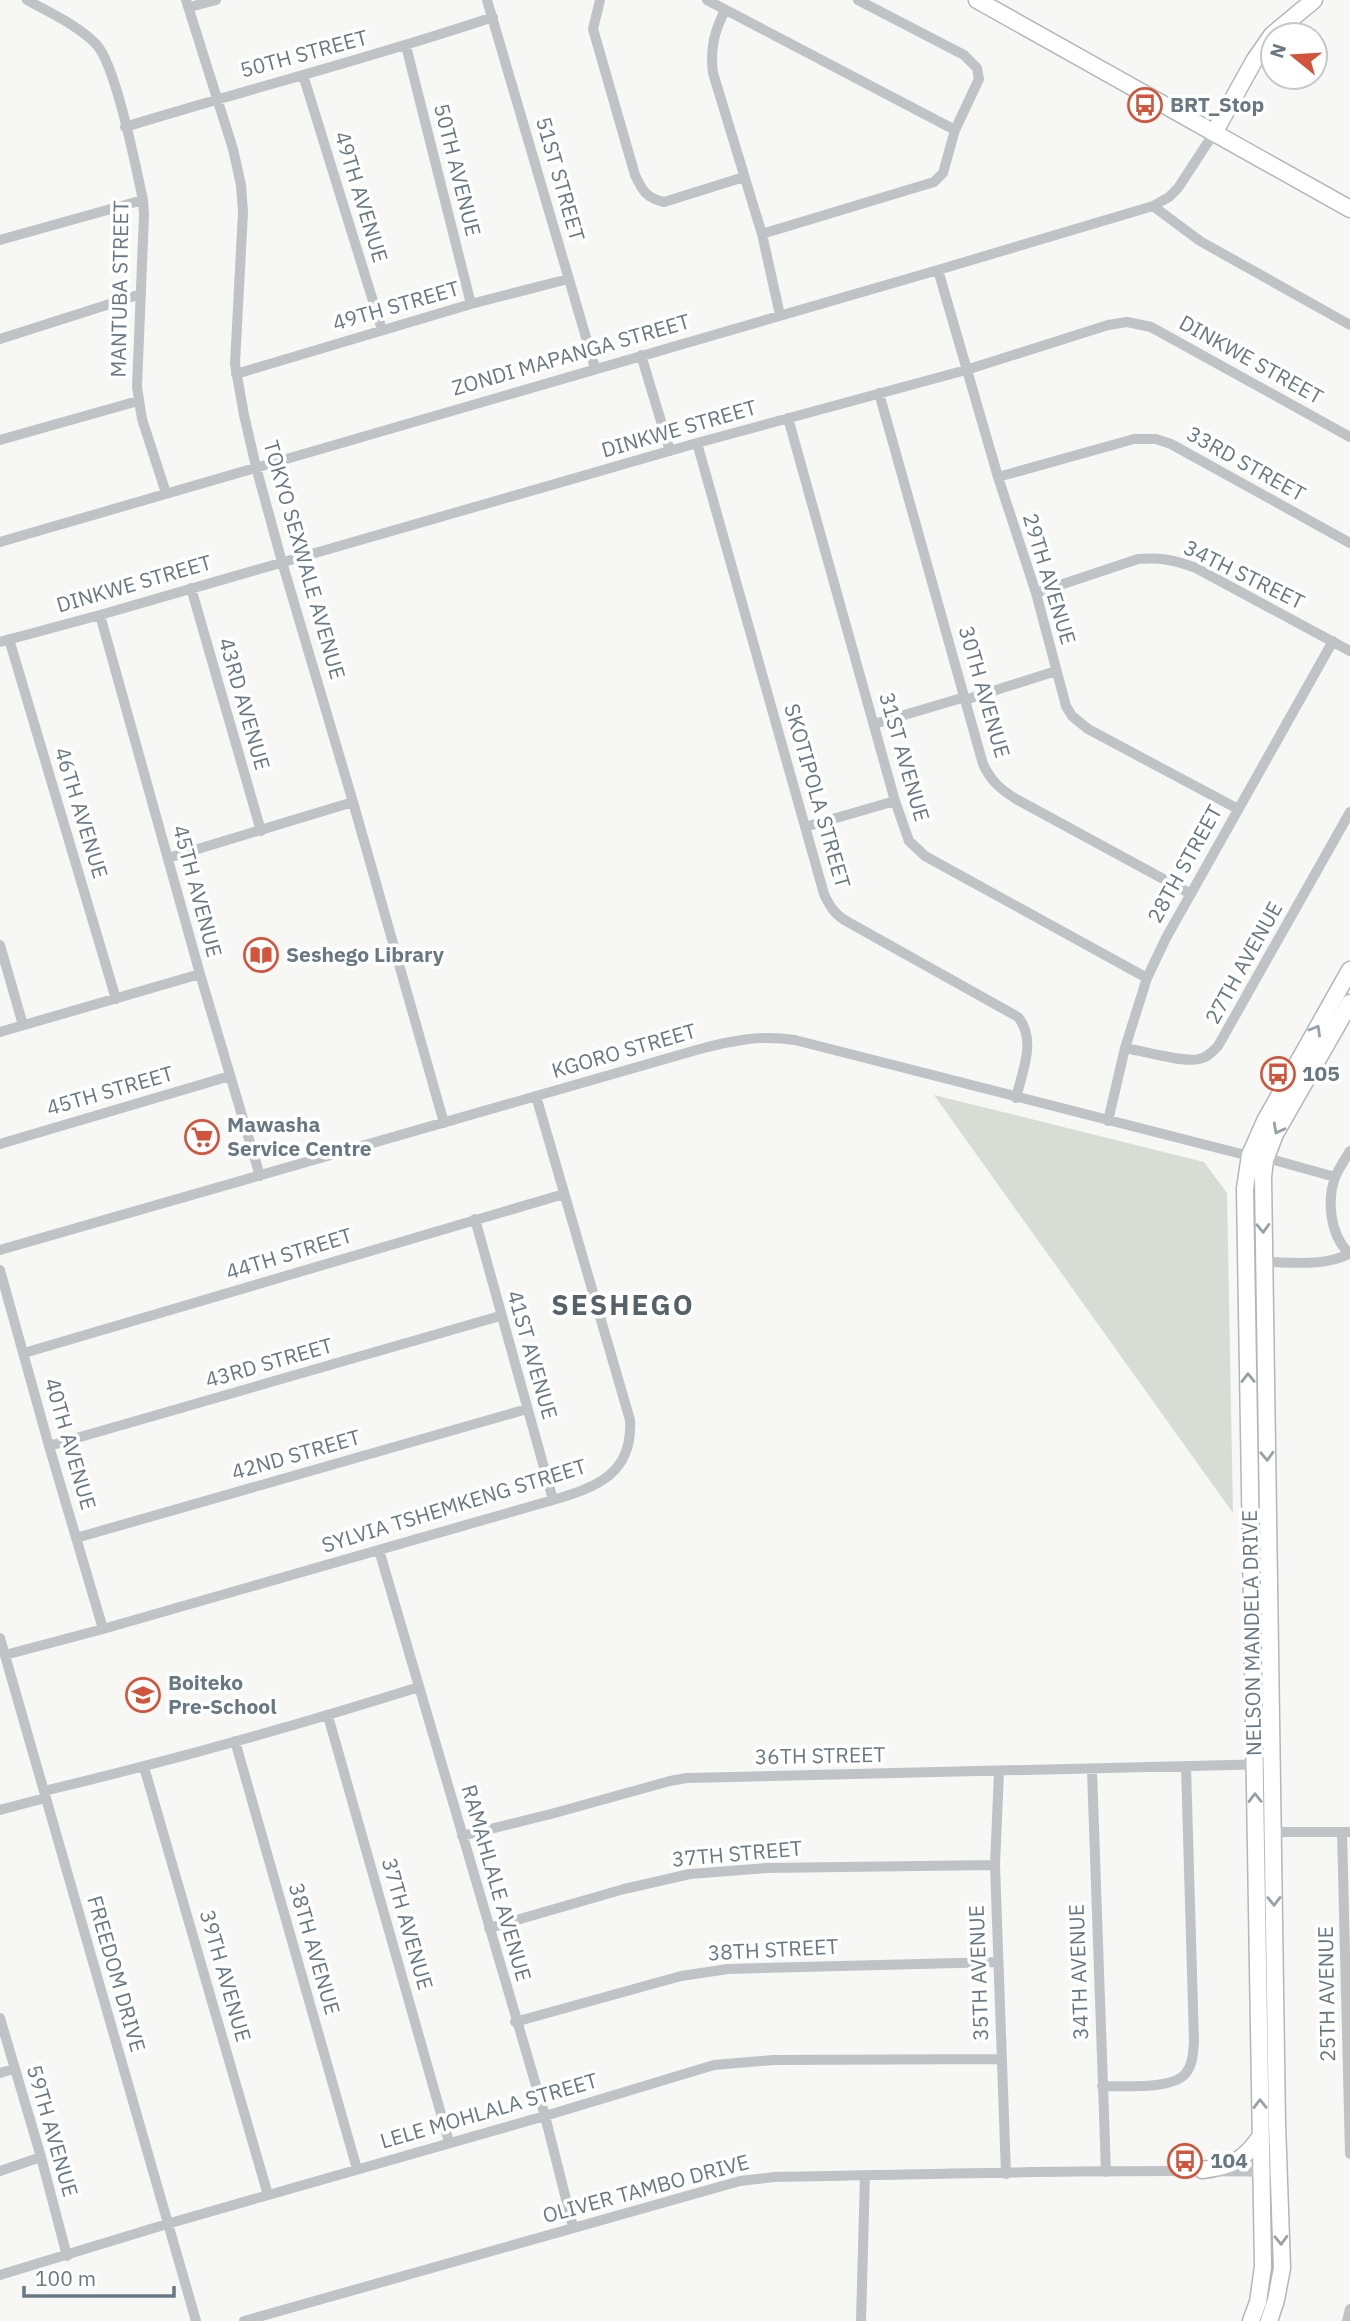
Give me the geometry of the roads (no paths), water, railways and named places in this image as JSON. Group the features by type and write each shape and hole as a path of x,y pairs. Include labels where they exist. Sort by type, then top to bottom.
{"main road":[{"path":"977,0 1350,209"},
{"path":"1214,133 1254,61 1272,35 1314,0"},
{"name":"NELSON MANDELA DRIVE","path":"1251,2321 1258,2302 1262,2276 1245,1199 1269,1113 1350,970"},
{"name":"NELSON MANDELA DRIVE","path":"1269,2321 1282,2268 1264,1262 1258,1157 1275,1134 1350,1003"},
{"path":"1202,2170 1236,2162 1247,2154 1261,2135"}],"street":[{"name":"MANTUBA STREET","path":"27,0 68,22 98,46 110,71 143,200 136,380 138,401 166,494"},
{"path":"188,3 216,0"},
{"name":"51ST STREET","path":"488,0 595,368"},
{"path":"600,0 593,29 642,191 653,200 664,202 744,177"},
{"path":"707,0 955,130"},
{"path":"762,234 934,182 943,173 955,130 979,79 978,68 964,55 858,0"},
{"name":"TOKYO SEXWALE AVENUE","path":"188,3 233,149 241,186 243,212 236,374 256,467 444,1123"},
{"path":"725,10 711,56 713,73 762,234 780,315"},
{"name":"50TH STREET","path":"125,127 217,98 406,46 493,17"},
{"name":"50TH AVENUE","path":"406,46 471,304"},
{"name":"49TH AVENUE","path":"303,75 382,330"},
{"name":"ZONDI MAPANGA STREET","path":"0,542 1153,205 1169,197 1178,188 1214,133"},
{"path":"0,240 143,200"},
{"path":"1153,205 1200,242 1350,325"},
{"name":"29TH AVENUE","path":"938,270 1066,706 1079,723 1238,809"},
{"name":"49TH STREET","path":"236,374 471,304 568,279"},
{"path":"0,339 141,294"},
{"name":"DINKWE STREET","path":"5,640 697,443 966,370 1108,325 1127,322 1151,327 1350,437"},
{"path":"641,355 670,451"},
{"name":"30TH AVENUE","path":"879,393 983,764 989,777 998,788 1191,894"},
{"path":"0,440 138,401"},
{"name":"31ST AVENUE","path":"788,418 904,831 917,851 1147,978"},
{"name":"33RD STREET","path":"998,478 1134,439 1156,439 1171,444 1350,543"},
{"name":"SKOTIPOLA STREET","path":"697,443 824,894 836,915 1008,1010 1023,1023 1028,1045 1016,1098"},
{"name":"34TH STREET","path":"1035,593 1138,559 1174,559 1196,568 1350,650"},
{"name":"43RD AVENUE","path":"191,588 261,831"},
{"name":"45TH AVENUE","path":"100,615 200,974 260,1177"},
{"name":"46TH AVENUE","path":"5,640 116,999"},
{"name":"28TH STREET","path":"1108,1121 1125,1048 1147,978 1166,938 1333,641"},
{"path":"874,723 1056,671"},
{"path":"805,828 895,801"},
{"path":"168,858 354,802"},
{"name":"27TH AVENUE","path":"1125,1048 1199,1060 1218,1046 1350,811"},
{"path":"0,945 23,1025"},
{"path":"0,1032 200,974"},
{"name":"KGORO STREET","path":"0,1250 700,1049 735,1040 763,1037 795,1040 1335,1177"},
{"name":"45TH STREET","path":"0,1143 230,1076"},
{"name":"SYLVIA TSHEMKENG STREET","path":"5,1655 584,1491 601,1483 623,1458 629,1444 630,1420 536,1096"},
{"path":"1264,1262 1323,1262 1350,1254 1339,1242 1333,1227 1332,1197 1335,1177 1350,1151"},
{"name":"44TH STREET","path":"24,1353 564,1194"},
{"name":"41ST AVENUE","path":"475,1219 552,1500"},
{"name":"40TH AVENUE","path":"0,1270 103,1629"},
{"name":"43RD STREET","path":"49,1447 500,1316"},
{"name":"42ND STREET","path":"76,1538 527,1409"},
{"name":"RAMAHLALE AVENUE","path":"379,1550 545,2116 573,2227"},
{"name":"FREEDOM DRIVE","path":"0,1638 196,2321"},
{"path":"0,1810 328,1716 419,1687"},
{"name":"37TH AVENUE","path":"328,1716 449,2142"},
{"name":"38TH AVENUE","path":"235,1741 357,2169"},
{"name":"36TH STREET","path":"462,1836 687,1778 1272,1764"},
{"path":"1102,2087 1174,2082 1188,2071 1192,2060 1194,2042 1186,1766"},
{"name":"39TH AVENUE","path":"144,1767 268,2195"},
{"name":"34TH AVENUE","path":"1092,1770 1106,2172"},
{"name":"35TH AVENUE","path":"999,1772 996,1865 1006,2174"},
{"path":"1255,1833 1346,1832"},
{"name":"25TH AVENUE","path":"1346,1832 1350,2154"},
{"name":"37TH STREET","path":"489,1928 624,1889 690,1874 766,1868 996,1865"},
{"name":"38TH STREET","path":"516,2022 681,1976 728,1969 998,1962"},
{"name":"59TH AVENUE","path":"0,2018 67,2256"},
{"name":"LELE MOHLALA STREET","path":"0,2275 714,2065 787,2059 1001,2059"},
{"path":"0,2073 15,2069"},
{"path":"0,2171 41,2157"},
{"name":"OLIVER TAMBO DRIVE","path":"244,2321 740,2181 774,2177 865,2175 1202,2170 1279,2172"},
{"path":"861,2321 865,2175"},
{"path":"1346,2321 1350,2309"}],"place":[{"name":"BRT_Stop","path":"1145,105"},
{"name":"Seshego Library","path":"261,955"},
{"name":"105","path":"1278,1074"},
{"name":"Mawasha Service Centre","path":"202,1137"},
{"name":"Boiteko Pre-School","path":"143,1695"},
{"name":"104","path":"1185,2161"}],"district":[{"name":"SESHEGO","path":"623,1305"}]}
